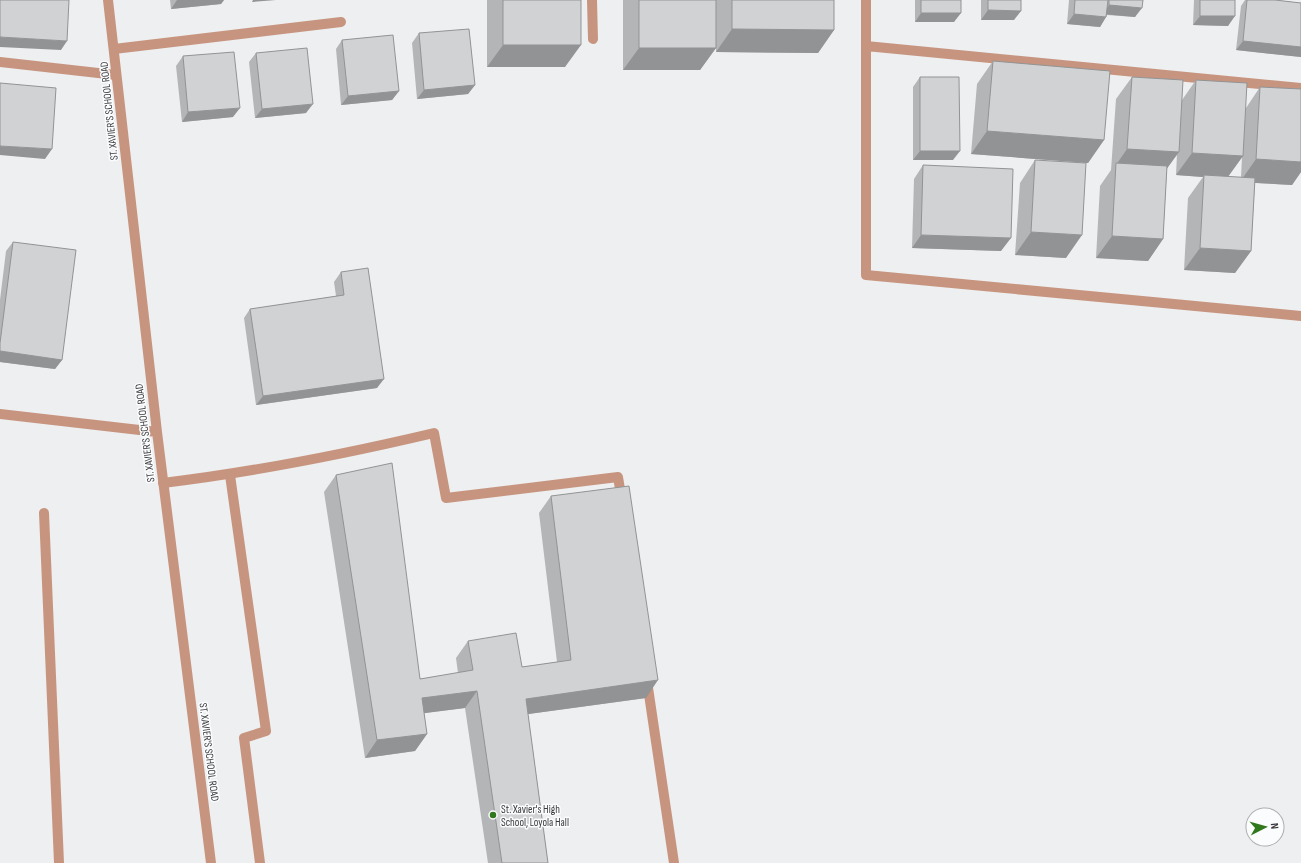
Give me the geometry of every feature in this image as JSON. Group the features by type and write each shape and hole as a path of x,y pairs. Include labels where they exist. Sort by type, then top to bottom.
{"street":[{"name":"ST. XAVIER'S SCHOOL ROAD","path":"108,0 156,432 211,863"},
{"path":"592,0 593,39"},
{"path":"866,0 866,275 1301,316"},
{"path":"114,49 341,22"},
{"path":"866,46 1301,88"},
{"path":"0,62 116,74"},
{"path":"0,414 156,432"},
{"path":"163,483 230,474 434,433 446,498 618,476 623,510"},
{"path":"230,474 266,731 244,738 260,863"},
{"path":"44,513 59,863"},
{"path":"647,675 674,863"}],"building":[{"path":"0,0 69,0 67,41 0,37"},
{"path":"503,0 581,0 581,45 503,45"},
{"path":"639,0 716,0 716,48 639,48"},
{"path":"732,0 834,0 834,30 732,29"},
{"path":"921,0 961,0 961,13 921,13"},
{"path":"988,0 1021,0 1021,11 988,10"},
{"path":"1075,0 1108,0 1106,17 1074,14"},
{"path":"1109,0 1143,0 1142,8 1109,5"},
{"path":"1200,0 1235,0 1235,16 1200,16"},
{"path":"1247,0 1275,0 1301,3 1301,47 1243,41"},
{"path":"469,29 475,85 424,90 419,33"},
{"path":"393,35 399,91 348,96 342,40"},
{"path":"307,48 313,104 262,109 256,53"},
{"path":"234,52 240,108 188,112 183,56"},
{"path":"993,61 1110,71 1104,140 987,131"},
{"path":"920,77 959,77 960,151 920,151"},
{"path":"1132,77 1183,80 1179,152 1127,149"},
{"path":"1196,80 1247,83 1243,156 1192,153"},
{"path":"0,83 56,88 52,149 0,146"},
{"path":"1260,87 1301,89 1301,162 1256,159"},
{"path":"1035,160 1086,163 1082,235 1031,232"},
{"path":"1116,163 1167,166 1163,239 1112,236"},
{"path":"923,165 1013,169 1011,238 921,235"},
{"path":"1204,175 1255,178 1251,251 1200,248"},
{"path":"13,242 76,250 62,360 0,351"},
{"path":"368,268 384,379 263,396 250,309 344,295 341,272"},
{"path":"392,463 420,679 473,670 468,641 516,633 522,667 571,660 551,496 629,486 658,680 526,699 548,863 502,863 477,691 422,698 427,734 377,740 336,475"}],"place":[{"name":"St. Xavier's High School, Loyola Hall","path":"493,815"}]}
